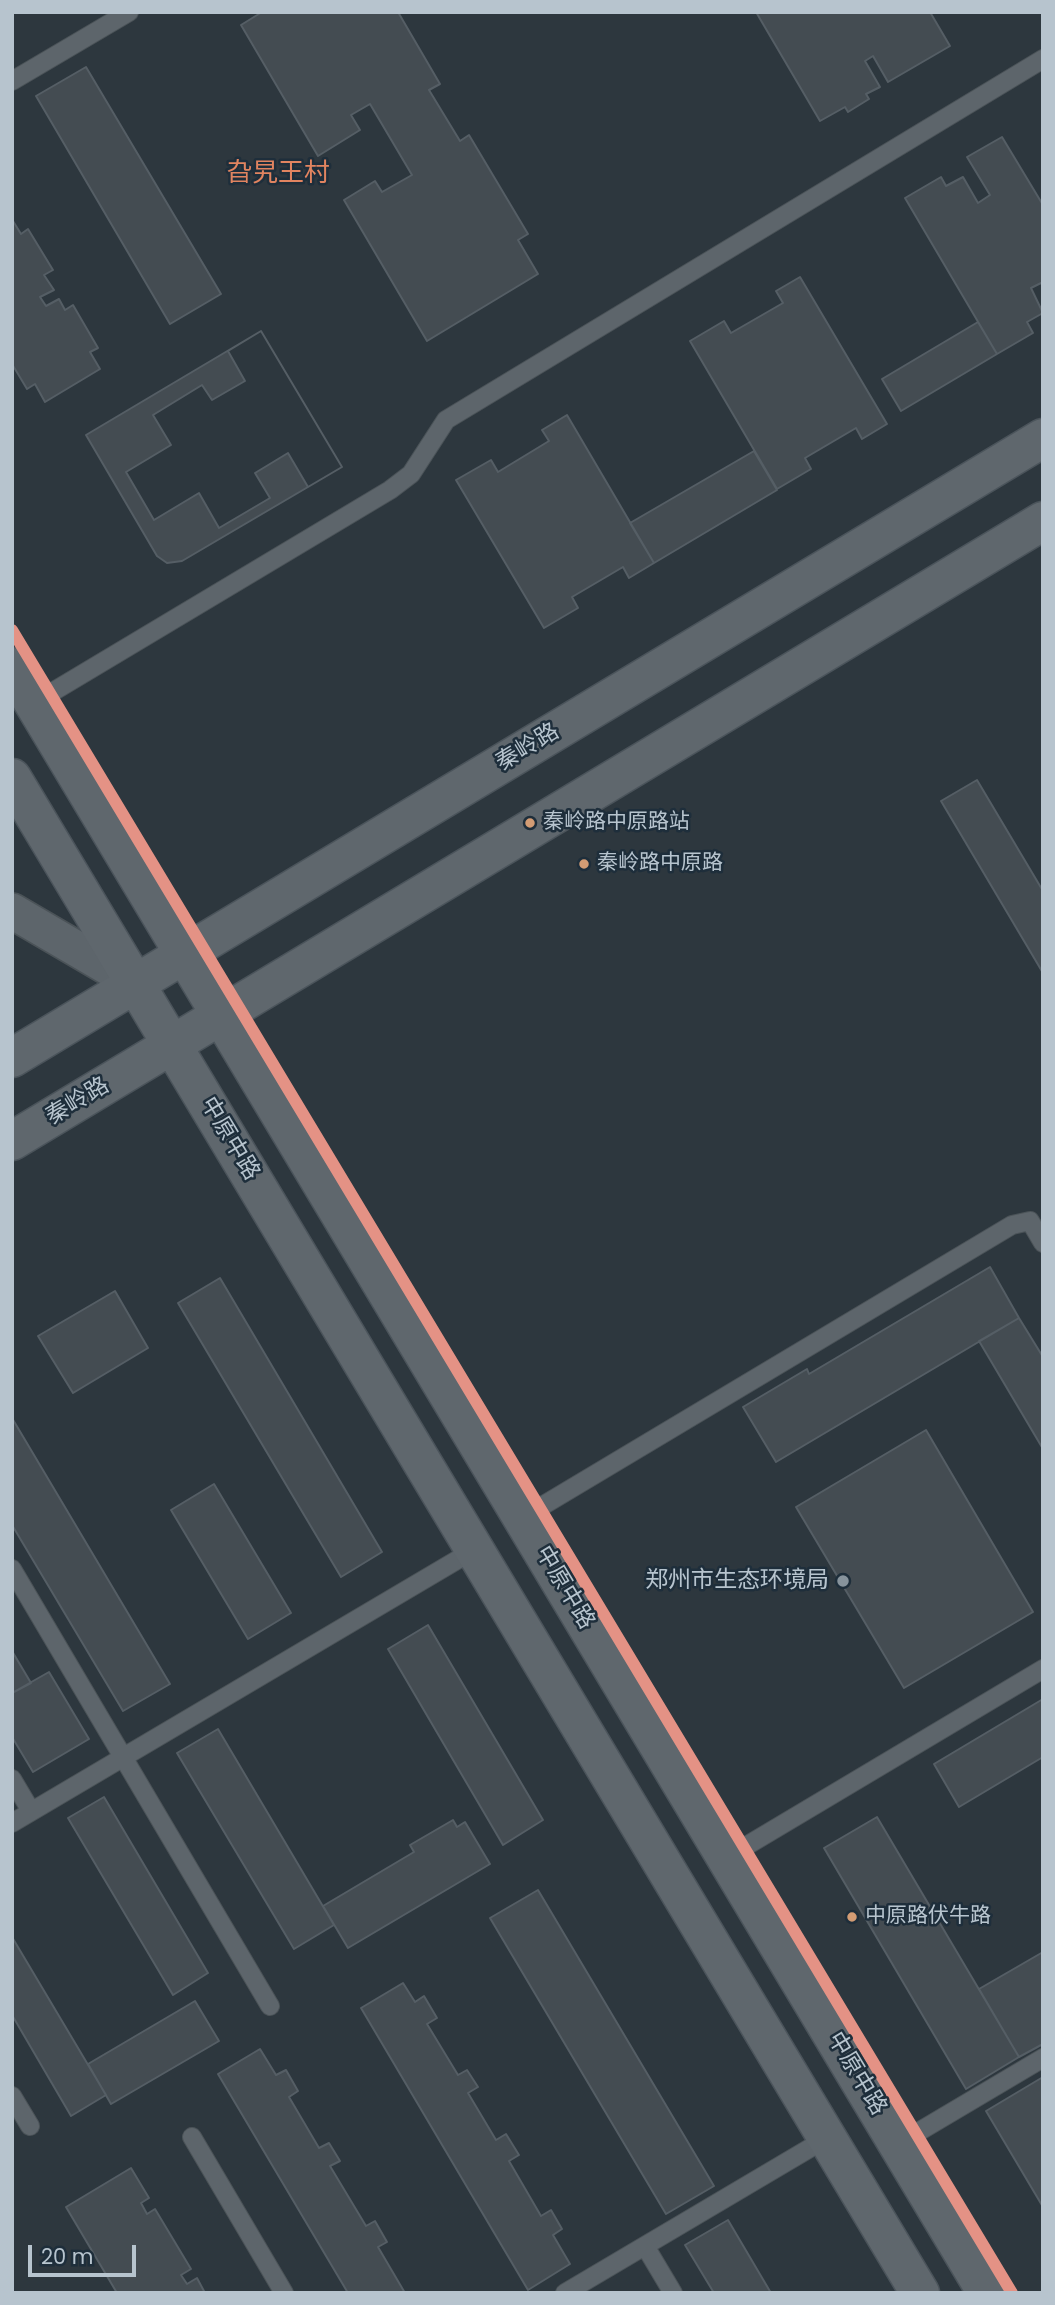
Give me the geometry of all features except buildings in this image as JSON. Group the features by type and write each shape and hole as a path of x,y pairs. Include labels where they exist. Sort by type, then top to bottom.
{"main road":[{"name":"秦岭路","path":"12,1058 1043,438"},
{"name":"秦岭路","path":"12,1141 1043,521"},
{"name":"中原中路","path":"12,667 987,2293"},
{"name":"中原中路","path":"12,778 920,2293"}],"street":[{"path":"12,911 135,984"}],"lane":[{"path":"12,81 129,12"},
{"path":"34,703 390,490 411,474 446,419 1043,59"},
{"path":"522,1518 1012,1225 1030,1221 1043,1243"},
{"path":"12,1822 474,1550"},
{"path":"12,1570 270,2006"},
{"path":"726,1858 1043,1669"},
{"path":"12,1779 31,1811"},
{"path":"898,2144 1043,2058"},
{"path":"12,2096 30,2126"},
{"path":"192,2137 284,2293"},
{"path":"565,2293 827,2138"},
{"path":"645,2246 673,2293"}],"transit line":[{"path":"12,630 1012,2293"}],"place":[{"name":"秦岭路中原路站","path":"530,823"},
{"name":"秦岭路中原路","path":"584,864"},
{"name":"郑州市生态环境局","path":"843,1581"},
{"name":"中原路伏牛路","path":"852,1917"}],"district":[{"name":"旮旯王村","path":"278,174"}]}
